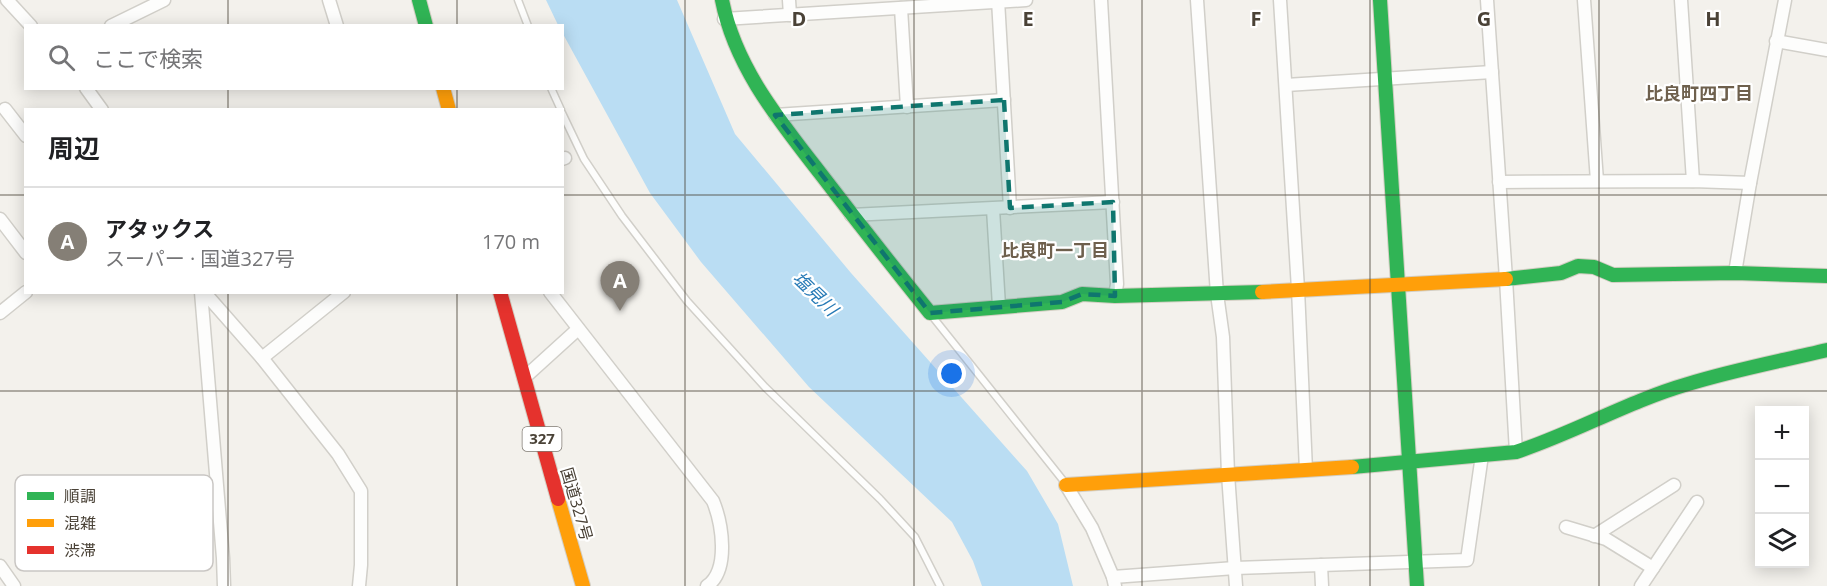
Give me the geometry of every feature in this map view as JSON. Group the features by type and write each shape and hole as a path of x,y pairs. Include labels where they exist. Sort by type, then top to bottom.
{"main road":[{"path":"419,0 425,24"},
{"path":"722,0 724,19 734,45 775,115 930,313 1062,302 1082,294 1115,296 1217,294 1506,279 1561,273 1578,266 1594,267 1613,275 1736,273 1827,276"},
{"path":"1380,0 1417,586"},
{"path":"444,90 448,108"},
{"name":"国道327号","path":"501,294 583,586"},
{"path":"1066,484 1409,463 1515,452 1687,384 1827,350"}],"street":[{"path":"7,0 29,24"},
{"path":"115,24 164,0"},
{"path":"329,0 336,24"},
{"path":"789,0 790,15"},
{"path":"724,19 790,15 861,5 901,8 929,3 1026,0"},
{"path":"1101,0 1117,284 1115,296"},
{"path":"1197,0 1217,294 1223,337 1228,474 1236,586"},
{"path":"1280,0 1298,289 1306,470"},
{"path":"1487,0 1515,452"},
{"path":"1584,0 1597,181"},
{"path":"1681,0 1693,181"},
{"path":"1736,273 1750,183 1785,0"},
{"path":"998,1 1010,208"},
{"path":"901,8 907,107"},
{"path":"1776,41 1827,50"},
{"path":"1286,86 1492,72"},
{"path":"87,90 101,108"},
{"path":"775,115 1004,100"},
{"path":"5,109 24,133"},
{"path":"1499,182 1750,183"},
{"path":"851,215 1113,202"},
{"path":"993,209 999,306"},
{"path":"0,219 24,250"},
{"path":"0,313 24,294"},
{"path":"203,294 224,558 224,586"},
{"path":"205,294 262,358 338,454 361,491 359,586"},
{"path":"262,358 342,294"},
{"path":"552,294 713,501 719,516 722,542 721,564 714,581 707,586"},
{"path":"524,378 578,329"},
{"path":"1066,484 1092,528 1114,582 1235,568 1467,560 1482,455"},
{"path":"1594,536 1674,485"},
{"path":"1641,586 1697,502"},
{"path":"1566,527 1606,539 1653,568"},
{"path":"1321,564 1322,586"},
{"path":"0,566 14,586"}],"lane":[{"path":"518,0 527,24"},
{"path":"552,90 561,108"},
{"path":"564,115 584,159 622,216 687,301 765,387 880,499 915,537 940,586"},
{"path":"930,313 1066,484"}],"highlighted area":[{"path":"1004,100 1010,208 1113,202 1115,296 1082,294 1062,302 930,313 775,115 907,107"}],"water":[{"name":"塩見川","path":"546,0 677,0 735,134 851,273 1027,471 1058,524 1073,586 982,586 973,561 952,522 809,387 701,262 650,193 564,36 564,24 558,24"}],"traffic: fast":[{"path":"419,0 425,24"},
{"path":"722,0 737,48 760,92 930,313 1062,302 1082,294 1115,296 1262,292"},
{"path":"1380,0 1417,586"},
{"path":"1506,279 1561,273 1578,266 1594,267 1613,275 1735,273 1827,276"},
{"path":"1352,467 1516,452 1666,391 1722,374 1827,350"}],"traffic: slow":[{"path":"444,90 448,108"},
{"path":"1262,292 1506,279"},
{"path":"1066,485 1352,467"},
{"path":"558,499 583,586"}],"traffic: jam":[{"path":"501,294 558,499"}],"place":[{"name":"アタックス","path":"620,311"}],"district":[{"name":"比良町四丁目","path":"1699,94"},
{"name":"比良町一丁目","path":"1055,251"}]}
